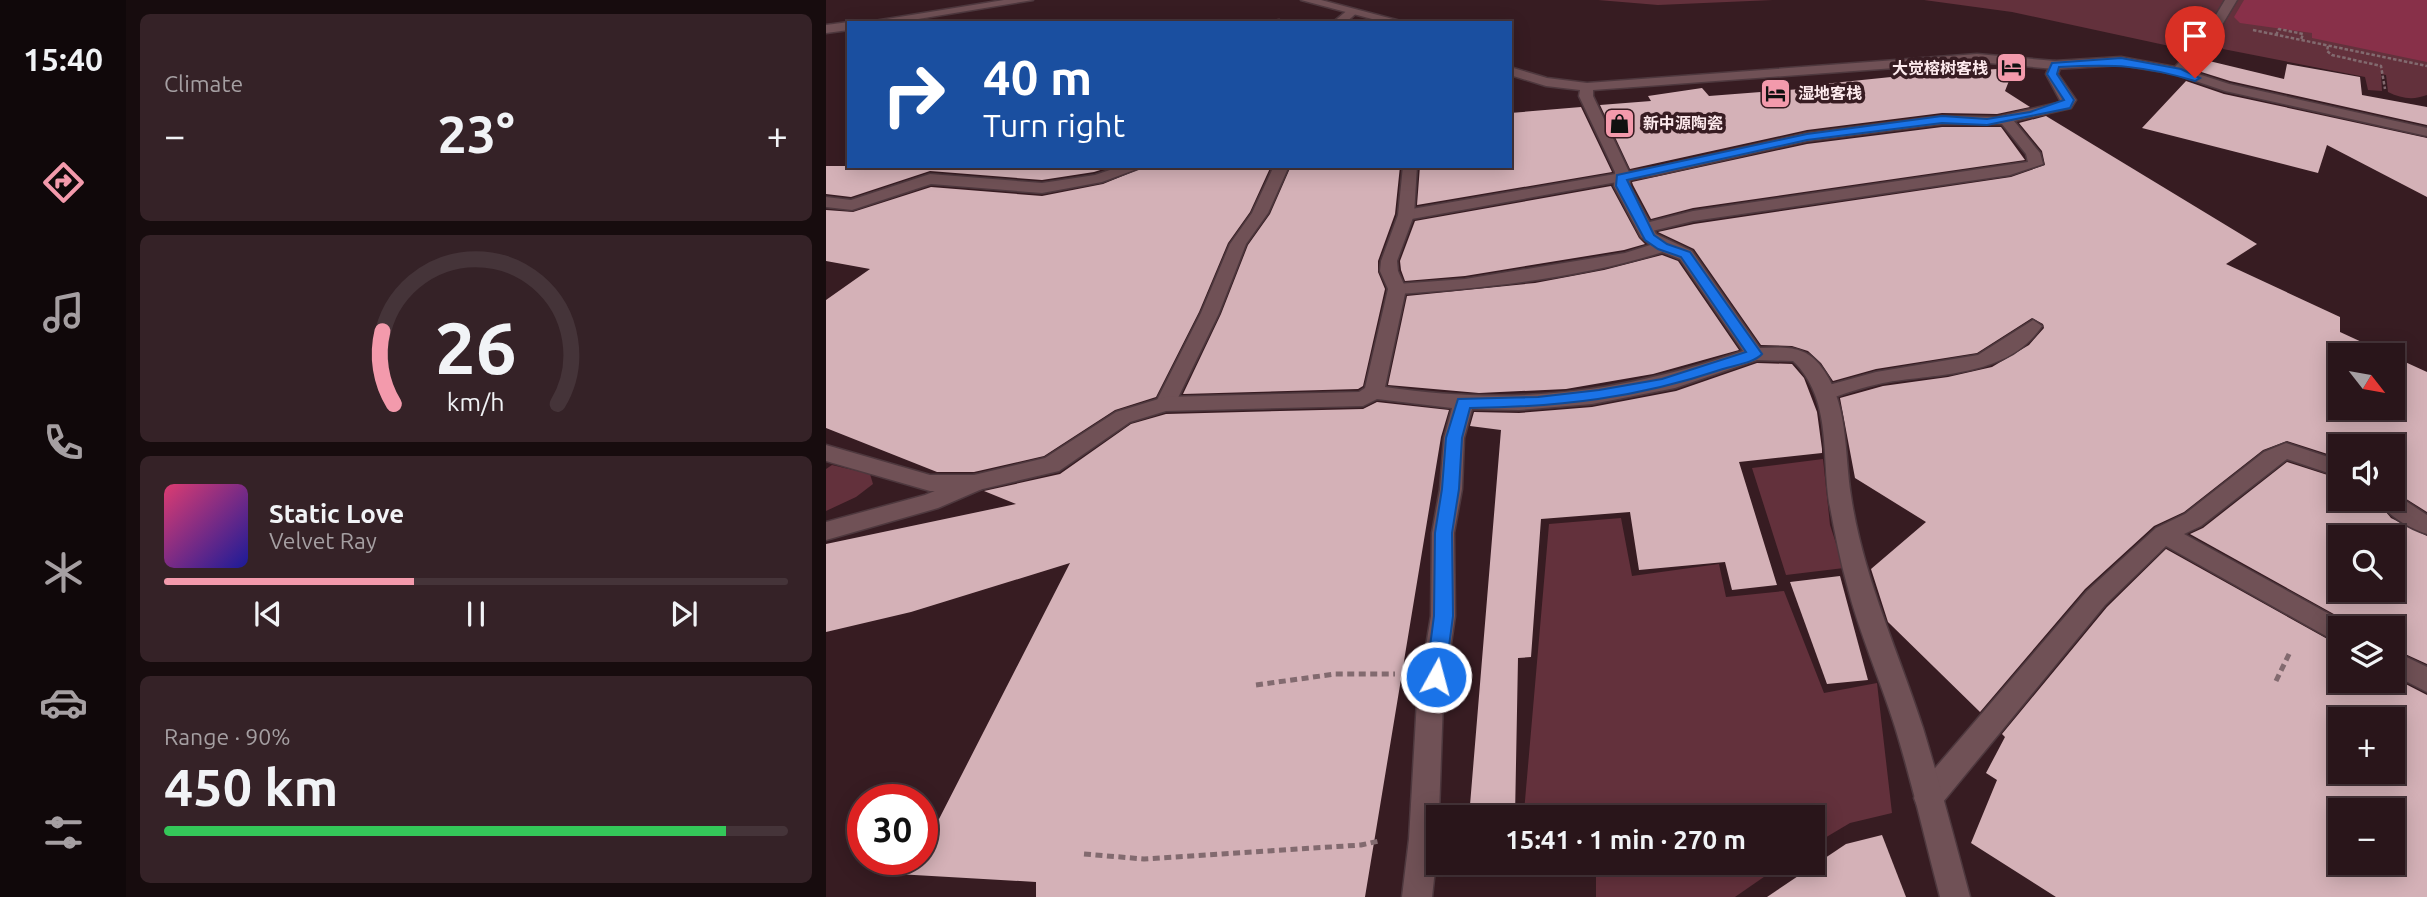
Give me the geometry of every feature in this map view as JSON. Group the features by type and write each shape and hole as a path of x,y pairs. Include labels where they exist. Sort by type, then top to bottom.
{"street":[{"path":"882,21 1027,0"},
{"path":"1307,0 1394,21"},
{"path":"2178,71 2218,22 2231,0"},
{"path":"1340,21 1353,11"},
{"path":"826,29 847,26"},
{"path":"1512,72 1546,82 1587,87 1977,58 2055,65 2121,61 2178,71 2225,88 2427,132"},
{"path":"1406,215 1621,178 1807,137 1942,120 2007,120 2066,105 2069,100 2052,74 2055,65"},
{"path":"1587,87 1586,96 1596,111 1622,186 1643,228 1662,246 1686,255 1755,354"},
{"path":"1643,228 1693,216 2000,173 2036,164 2035,154 2014,135 2007,120"},
{"path":"826,202 852,205 930,179 1042,188 1097,180 1132,168"},
{"path":"1165,404 1210,313 1238,244 1260,213 1281,168"},
{"path":"1374,392 1397,289 1389,271 1389,261 1406,215 1410,168"},
{"path":"1397,289 1465,284 1628,258 1662,246"},
{"path":"1825,393 1891,375 1970,366 2020,341 2033,326"},
{"path":"826,531 930,502 974,483 1051,465 1123,417 1165,404 1339,401 1363,399 1374,392 1464,403 1538,402 1599,396 1664,384 1755,354 1788,353 1800,357 1812,368 1825,393 1836,434 1835,463 1859,587 1909,728 1955,897"},
{"path":"1417,897 1424,839 1430,700 1436,677 1443,616 1443,533 1451,489 1454,438 1464,403"},
{"path":"1928,798 2096,598 2164,534 2193,520 2271,458 2286,451 2328,465"},
{"path":"826,453 891,474 930,482 974,483"},
{"path":"2403,511 2427,525"},
{"path":"2164,534 2328,626"},
{"path":"2405,668 2427,680"}],"path":[{"path":"2218,22 2427,66"},
{"path":"2328,46 2327,51 2332,55 2381,66 2388,95"},
{"path":"1256,685 1335,674 1375,673 1436,677"},
{"path":"1083,854 1144,859 1360,845 1386,839 1424,839"}],"shaded area":[{"path":"1598,0 1773,0 1658,5"},
{"path":"1924,0 2427,0 2427,95 2408,98 2388,92 2386,75 2381,74 2382,91 2368,90 2365,77 2223,49 2222,45 2210,42 2174,47 2012,12"},
{"path":"2244,0 2427,0 2427,62 2312,38 2312,33 2240,23 2234,17"},
{"path":"1823,459 1830,525 1844,568 1786,575 1752,468"},
{"path":"832,465 870,474 873,484 856,497 826,511 826,469"},
{"path":"1621,518 1632,576 1719,564 1726,597 1784,591 1824,693 1877,683 1892,813 1850,823 1825,838 1825,805 1525,805 1549,524"},
{"path":"1596,875 1767,875 1735,897 1596,897"}],"building":[{"path":"2205,60 2284,79 2287,64 2360,77 2362,95 2427,107 2427,125 2230,81 2195,70"},
{"path":"2014,68 2005,91 2030,107 1997,114 1942,113 1807,130 1630,169 1600,105 1651,101 1648,96 1702,88 1709,96 1826,87 1823,84 1930,73"},
{"path":"2186,81 2224,94 2427,138 2427,197 2327,145 2318,173 2142,128"},
{"path":"1581,107 1612,172 1417,205 1420,168 1512,168 1512,113"},
{"path":"2046,116 2257,244 2226,264 2340,317 2340,332 2364,343 2328,343 2328,420 2405,420 2405,362 2427,372 2427,512 2405,498 2405,434 2328,434 2328,454 2287,441 2263,450 2184,512 2154,526 2085,589 1980,712 1888,622 1871,569 1926,522 1855,478 1840,398 1883,386 1948,377 1992,367 2029,345 2044,328 2043,324 2032,318 1977,353 1876,369 1833,381 1821,363 1808,351 1792,346 1761,345 1694,249 1658,232 1694,224 2011,177 2045,165 2042,151 2019,123"},
{"path":"1942,127 2001,127 2025,160 1693,208 1651,219 1632,182 1807,144"},
{"path":"826,166 1107,168 1042,180 930,171 851,197 826,194"},
{"path":"1142,168 1270,168 1250,212 1228,243 1199,312 1156,397 1115,410 1044,456 974,472 937,472 826,428 826,300 870,269 826,261 826,210 853,212 931,187 1042,196 1103,184"},
{"path":"1290,168 1400,168 1395,214 1378,261 1378,272 1385,289 1363,386 1358,389 1183,394 1221,314 1248,245 1270,214"},
{"path":"1611,186 1639,238 1645,244 1624,250 1465,276 1405,281 1400,261 1415,221"},
{"path":"1662,255 1678,261 1739,350 1653,374 1566,389 1479,393 1388,385 1407,296 1535,283 1604,270"},
{"path":"1757,363 1792,364 1804,378 1817,412 1822,453 1739,462 1777,585 1732,590 1725,562 1639,570 1630,512 1541,519 1531,657 1518,658 1515,805 1470,805 1501,430 1470,426 1474,412 1519,413 1592,407 1676,391"},
{"path":"1377,402 1449,410 1441,437 1365,897 1036,897 1036,882 914,875 938,875 938,819 1070,563 911,612 826,632 826,544 1016,504 984,491 1060,474 1131,424 1166,414 1363,409"},
{"path":"2287,462 2328,475 2328,511 2385,511 2391,518 2405,525 2427,536 2427,664 2405,654 2405,616 2337,616 2190,534 2203,528"},
{"path":"2166,549 2328,639 2328,693 2405,693 2405,684 2427,695 2427,897 2056,897 1971,843 1997,780 1986,773 2005,737 2002,734 2107,607"},
{"path":"1840,576 1868,680 1827,684 1790,582"},
{"path":"1882,835 1906,897 1767,897 1800,875 1825,875 1825,858 1846,844"}],"place":[{"name":"大觉榕树客栈","path":"2011,68"},
{"name":"湿地客栈","path":"1775,93"},
{"name":"新中源陶瓷","path":"1620,123"}],"route":[{"path":"1436,677 1445,578 1441,556 1443,533 1451,489 1457,419 1464,403 1538,402 1599,396 1664,384 1755,354 1686,255 1662,246 1649,237 1622,186 1621,178 1807,137 1942,120 1987,122 2030,115 2066,105 2069,100 2052,74 2055,65 2094,60 2121,61 2178,71 2195,78"}]}
